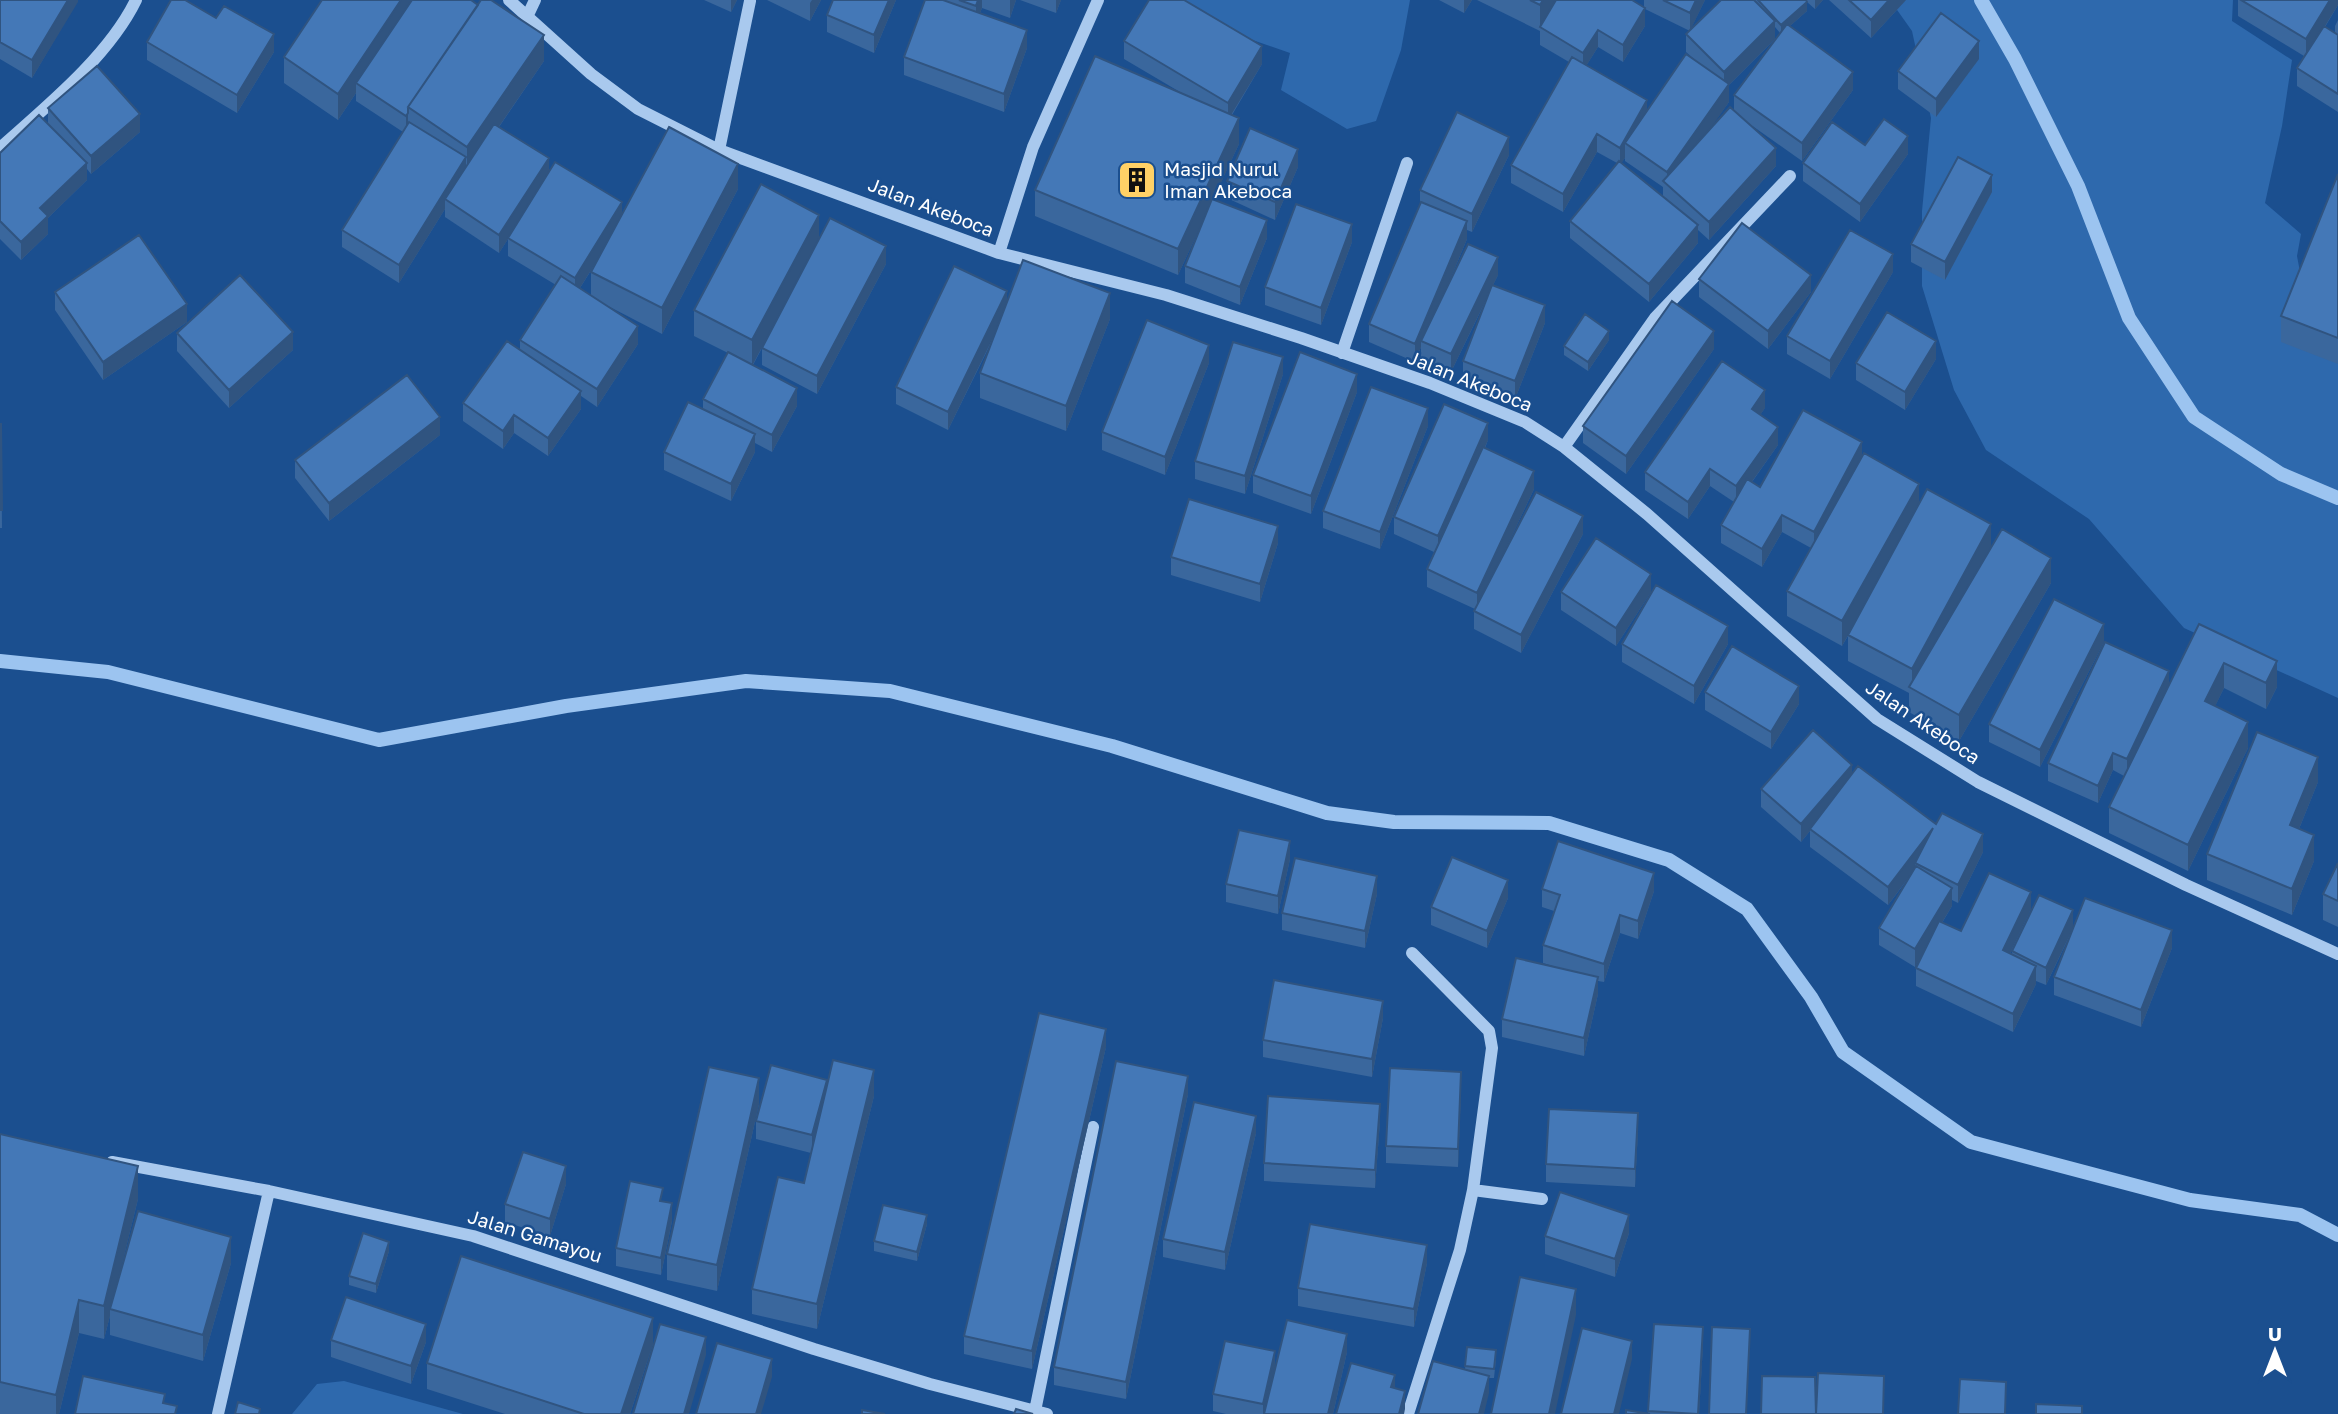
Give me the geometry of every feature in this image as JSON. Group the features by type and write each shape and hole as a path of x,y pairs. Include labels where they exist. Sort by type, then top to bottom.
{"street":[{"path":"0,148 39,114 125,24 136,0"},
{"name":"Jalan Akeboca","path":"509,0 592,74 638,109 719,150 999,253 1166,295 1430,383 1525,422 1563,447 1647,514 1877,719 1978,782 2186,885 2338,954"},
{"path":"527,17 535,0"},
{"path":"999,253 1033,147 1098,0"},
{"path":"719,150 750,1"},
{"path":"1342,353 1407,163"},
{"path":"1563,447 1655,318 1790,176"},
{"path":"1408,1414 1460,1250 1473,1191 1491,1066 1489,1031 1412,953"},
{"path":"1041,1412 1093,1127"},
{"name":"Jalan Gamayou","path":"93,1160 132,1164 269,1191 473,1236 814,1349 1009,1410 1041,1412"},
{"path":"218,1414 269,1191"},
{"path":"1473,1191 1542,1199"}],"shaded area":[{"path":"1155,0 1410,0 1401,50 1376,121 1347,129 1281,90 1290,53 1154,6"},
{"path":"1890,0 2233,0 2232,21 2292,60 2282,126 2265,203 2301,234 2297,256 2309,320 2338,331 2338,698 2184,628 2089,519 1986,450 1954,390 1922,286 1922,211 1931,118 1912,31"},
{"path":"344,1381 463,1414 292,1414 317,1384"}],"building":[{"path":"0,0 68,0 32,60 0,42"},
{"path":"171,0 185,0 216,18 224,6 274,34 237,95 147,42"},
{"path":"322,0 401,0 338,94 284,57"},
{"path":"412,0 471,0 478,5 408,107 406,116 356,83"},
{"path":"481,0 491,0 544,35 467,147 408,107"},
{"path":"833,0 889,0 874,35 827,15"},
{"path":"925,0 943,0 1027,30 1004,94 904,57"},
{"path":"959,0 978,0 976,6"},
{"path":"1149,0 1184,0 1262,46 1228,103 1124,41"},
{"path":"1530,0 1543,0 1540,5"},
{"path":"1556,0 1632,0 1645,8 1623,45 1598,30 1583,53 1540,27"},
{"path":"1663,0 1696,0 1690,13"},
{"path":"1721,0 1754,0 1775,21 1724,72 1686,34"},
{"path":"1758,0 1806,0 1807,2 1781,25"},
{"path":"1849,0 1889,0 1871,20"},
{"path":"2241,0 2330,0 2306,39"},
{"path":"1941,13 1979,41 1936,99 1898,71"},
{"path":"1787,24 1853,72 1802,143 1734,95"},
{"path":"2324,26 2338,35 2338,94 2297,68"},
{"path":"1686,54 1729,84 1667,172 1625,143"},
{"name":"Masjid Nurul Iman Akeboca","path":"1095,56 1239,118 1178,249 1035,190"},
{"path":"1572,57 1647,100 1620,148 1597,134 1563,194 1511,165"},
{"path":"97,66 140,114 91,156 48,108"},
{"path":"1730,107 1776,148 1709,222 1663,181"},
{"path":"1457,112 1509,137 1472,214 1420,190"},
{"path":"39,115 87,163 40,208 48,216 21,242 0,221 0,153"},
{"path":"1884,119 1908,136 1860,204 1803,163 1832,122 1865,145"},
{"path":"409,122 466,157 399,265 342,230"},
{"path":"494,124 549,158 499,235 445,199"},
{"path":"669,127 738,164 662,308 591,272"},
{"path":"1250,128 1298,149 1275,202 1227,181"},
{"path":"1958,157 1992,175 1945,262 1911,244"},
{"path":"1619,161 1698,225 1649,284 1570,221"},
{"path":"555,162 622,202 575,278 508,238"},
{"path":"2338,174 2338,338 2281,316"},
{"path":"761,184 819,215 752,340 694,310"},
{"path":"1212,199 1267,220 1240,287 1185,266"},
{"path":"1421,202 1467,221 1415,344 1369,324"},
{"path":"1296,204 1352,224 1321,308 1265,287"},
{"path":"830,218 886,246 817,376 762,348"},
{"path":"1742,223 1811,275 1768,331 1699,279"},
{"path":"1850,230 1893,254 1830,361 1787,336"},
{"path":"139,235 187,304 103,362 55,292"},
{"path":"1468,244 1498,257 1451,354 1421,341"},
{"path":"1023,260 1110,293 1066,406 980,373"},
{"path":"954,266 1007,291 948,412 896,387"},
{"path":"240,275 293,332 229,390 177,333"},
{"path":"561,276 638,326 597,389 520,340"},
{"path":"1492,285 1545,305 1515,381 1463,361"},
{"path":"1672,301 1714,331 1626,456 1583,426"},
{"path":"1887,312 1936,341 1905,392 1856,363"},
{"path":"1585,314 1609,331 1588,362 1564,346"},
{"path":"1147,320 1209,345 1165,457 1102,432"},
{"path":"507,341 581,391 548,438 514,415 503,431 463,403"},
{"path":"1233,342 1283,357 1245,476 1195,461"},
{"path":"728,352 797,388 772,435 703,399"},
{"path":"1300,352 1357,374 1311,496 1253,475"},
{"path":"1722,361 1765,390 1752,409 1778,427 1736,486 1710,469 1688,502 1645,472"},
{"path":"407,375 440,417 329,503 295,460"},
{"path":"1371,387 1428,408 1380,532 1323,511"},
{"path":"688,402 755,434 731,484 664,452"},
{"path":"1444,404 1488,423 1438,536 1394,517"},
{"path":"1803,410 1862,442 1814,532 1782,515 1762,549 1721,525 1747,479 1760,487"},
{"path":"1,424 2,510 0,510"},
{"path":"1483,447 1534,471 1477,593 1427,569"},
{"path":"1864,453 1919,484 1842,621 1787,591"},
{"path":"1927,489 1991,524 1912,669 1848,635"},
{"path":"1536,492 1583,516 1521,635 1474,611"},
{"path":"1189,499 1278,526 1260,584 1171,557"},
{"path":"2002,529 2051,558 1959,715 1909,687"},
{"path":"1596,538 1651,574 1616,628 1561,592"},
{"path":"1656,585 1728,626 1694,686 1622,644"},
{"path":"2054,599 2104,624 2040,750 1989,724"},
{"path":"2199,624 2277,661 2266,683 2224,663 2205,701 2248,722 2188,845 2109,807"},
{"path":"2105,642 2169,671 2127,759 2113,753 2098,786 2048,763"},
{"path":"1732,646 1799,686 1771,732 1705,692"},
{"path":"1813,730 1852,765 1801,824 1761,789"},
{"path":"2257,732 2318,757 2290,825 2314,835 2292,889 2207,854"},
{"path":"1858,766 1936,824 1942,813 1983,834 1958,885 1915,863 1933,828 1888,887 1810,829"},
{"path":"1239,830 1290,841 1278,896 1226,884"},
{"path":"1558,841 1654,873 1638,921 1620,915 1604,964 1543,945 1560,895 1542,889"},
{"path":"1452,857 1508,880 1487,931 1431,907"},
{"path":"1295,858 1377,876 1365,931 1282,913"},
{"path":"2338,863 2338,901 2323,894"},
{"path":"1916,866 1952,888 1915,949 1879,928"},
{"path":"1989,873 2031,892 2003,950 2036,966 2013,1014 1916,968 1939,921 1961,931"},
{"path":"2039,895 2073,910 2046,968 2012,951"},
{"path":"2085,898 2172,930 2141,1010 2054,977"},
{"path":"1516,958 1598,977 1584,1038 1502,1019"},
{"path":"1274,980 1383,1001 1372,1059 1263,1040"},
{"path":"1039,1013 1106,1029 1032,1351 964,1336"},
{"path":"833,1060 874,1070 817,1304 752,1289 778,1177 804,1183"},
{"path":"1116,1061 1188,1076 1126,1382 1054,1367"},
{"path":"771,1065 827,1080 812,1135 756,1121"},
{"path":"709,1067 759,1078 717,1265 667,1254"},
{"path":"1390,1068 1461,1072 1458,1149 1386,1146"},
{"path":"1268,1096 1380,1104 1375,1170 1264,1163"},
{"path":"1194,1102 1256,1116 1225,1252 1163,1239"},
{"path":"1549,1109 1638,1113 1635,1169 1546,1164"},
{"path":"0,1134 138,1166 104,1306 79,1300 56,1395 0,1382"},
{"path":"523,1152 566,1166 550,1219 505,1204"},
{"path":"630,1181 663,1188 660,1201 672,1203 661,1258 616,1248"},
{"path":"1560,1192 1629,1215 1615,1259 1545,1236"},
{"path":"883,1205 927,1215 917,1252 874,1241"},
{"path":"138,1211 231,1237 203,1335 110,1309"},
{"path":"1310,1224 1427,1245 1414,1309 1298,1288"},
{"path":"363,1233 389,1242 376,1284 349,1276"},
{"path":"461,1256 653,1318 621,1414 584,1414 427,1363"},
{"path":"1520,1277 1576,1289 1549,1414 1491,1414"},
{"path":"346,1297 426,1324 411,1366 331,1340"},
{"path":"1287,1320 1347,1334 1328,1414 1264,1414"},
{"path":"660,1324 706,1337 684,1414 633,1414"},
{"path":"1654,1324 1703,1327 1698,1414 1648,1411"},
{"path":"1712,1327 1750,1329 1746,1414 1709,1414"},
{"path":"1582,1328 1632,1341 1614,1414 1561,1414"},
{"path":"1225,1341 1275,1351 1263,1404 1213,1394"},
{"path":"717,1343 772,1359 756,1414 696,1414"},
{"path":"1467,1347 1496,1350 1494,1369 1465,1366"},
{"path":"1433,1361 1489,1376 1479,1414 1418,1414"},
{"path":"1351,1363 1395,1375 1391,1387 1405,1391 1399,1414 1336,1414"},
{"path":"1818,1373 1884,1376 1883,1414 1816,1414"},
{"path":"83,1376 165,1394 163,1403 177,1406 175,1414 75,1414"},
{"path":"1762,1376 1815,1377 1816,1414 1761,1414"},
{"path":"1960,1379 2006,1382 2005,1414 1958,1414"},
{"path":"238,1402 260,1409 259,1414 235,1414"},
{"path":"2036,1404 2082,1406 2082,1414 2036,1414"},
{"path":"1016,1409 1033,1414 1014,1414"},
{"path":"862,1410 885,1414 862,1414"},
{"path":"1626,1410 1650,1414 1626,1414"}],"waterway":[{"path":"1981,0 2015,59 2078,186 2129,318 2194,417 2281,474 2338,498"},
{"path":"0,661 108,672 379,740 566,706 746,681 890,691 1112,746 1327,813 1394,822 1549,823 1669,860 1747,909 1811,997 1843,1052 1971,1142 2190,1200 2300,1215 2338,1235"}],"place":[{"name":"Masjid Nurul Iman Akeboca","path":"1137,180"}]}
